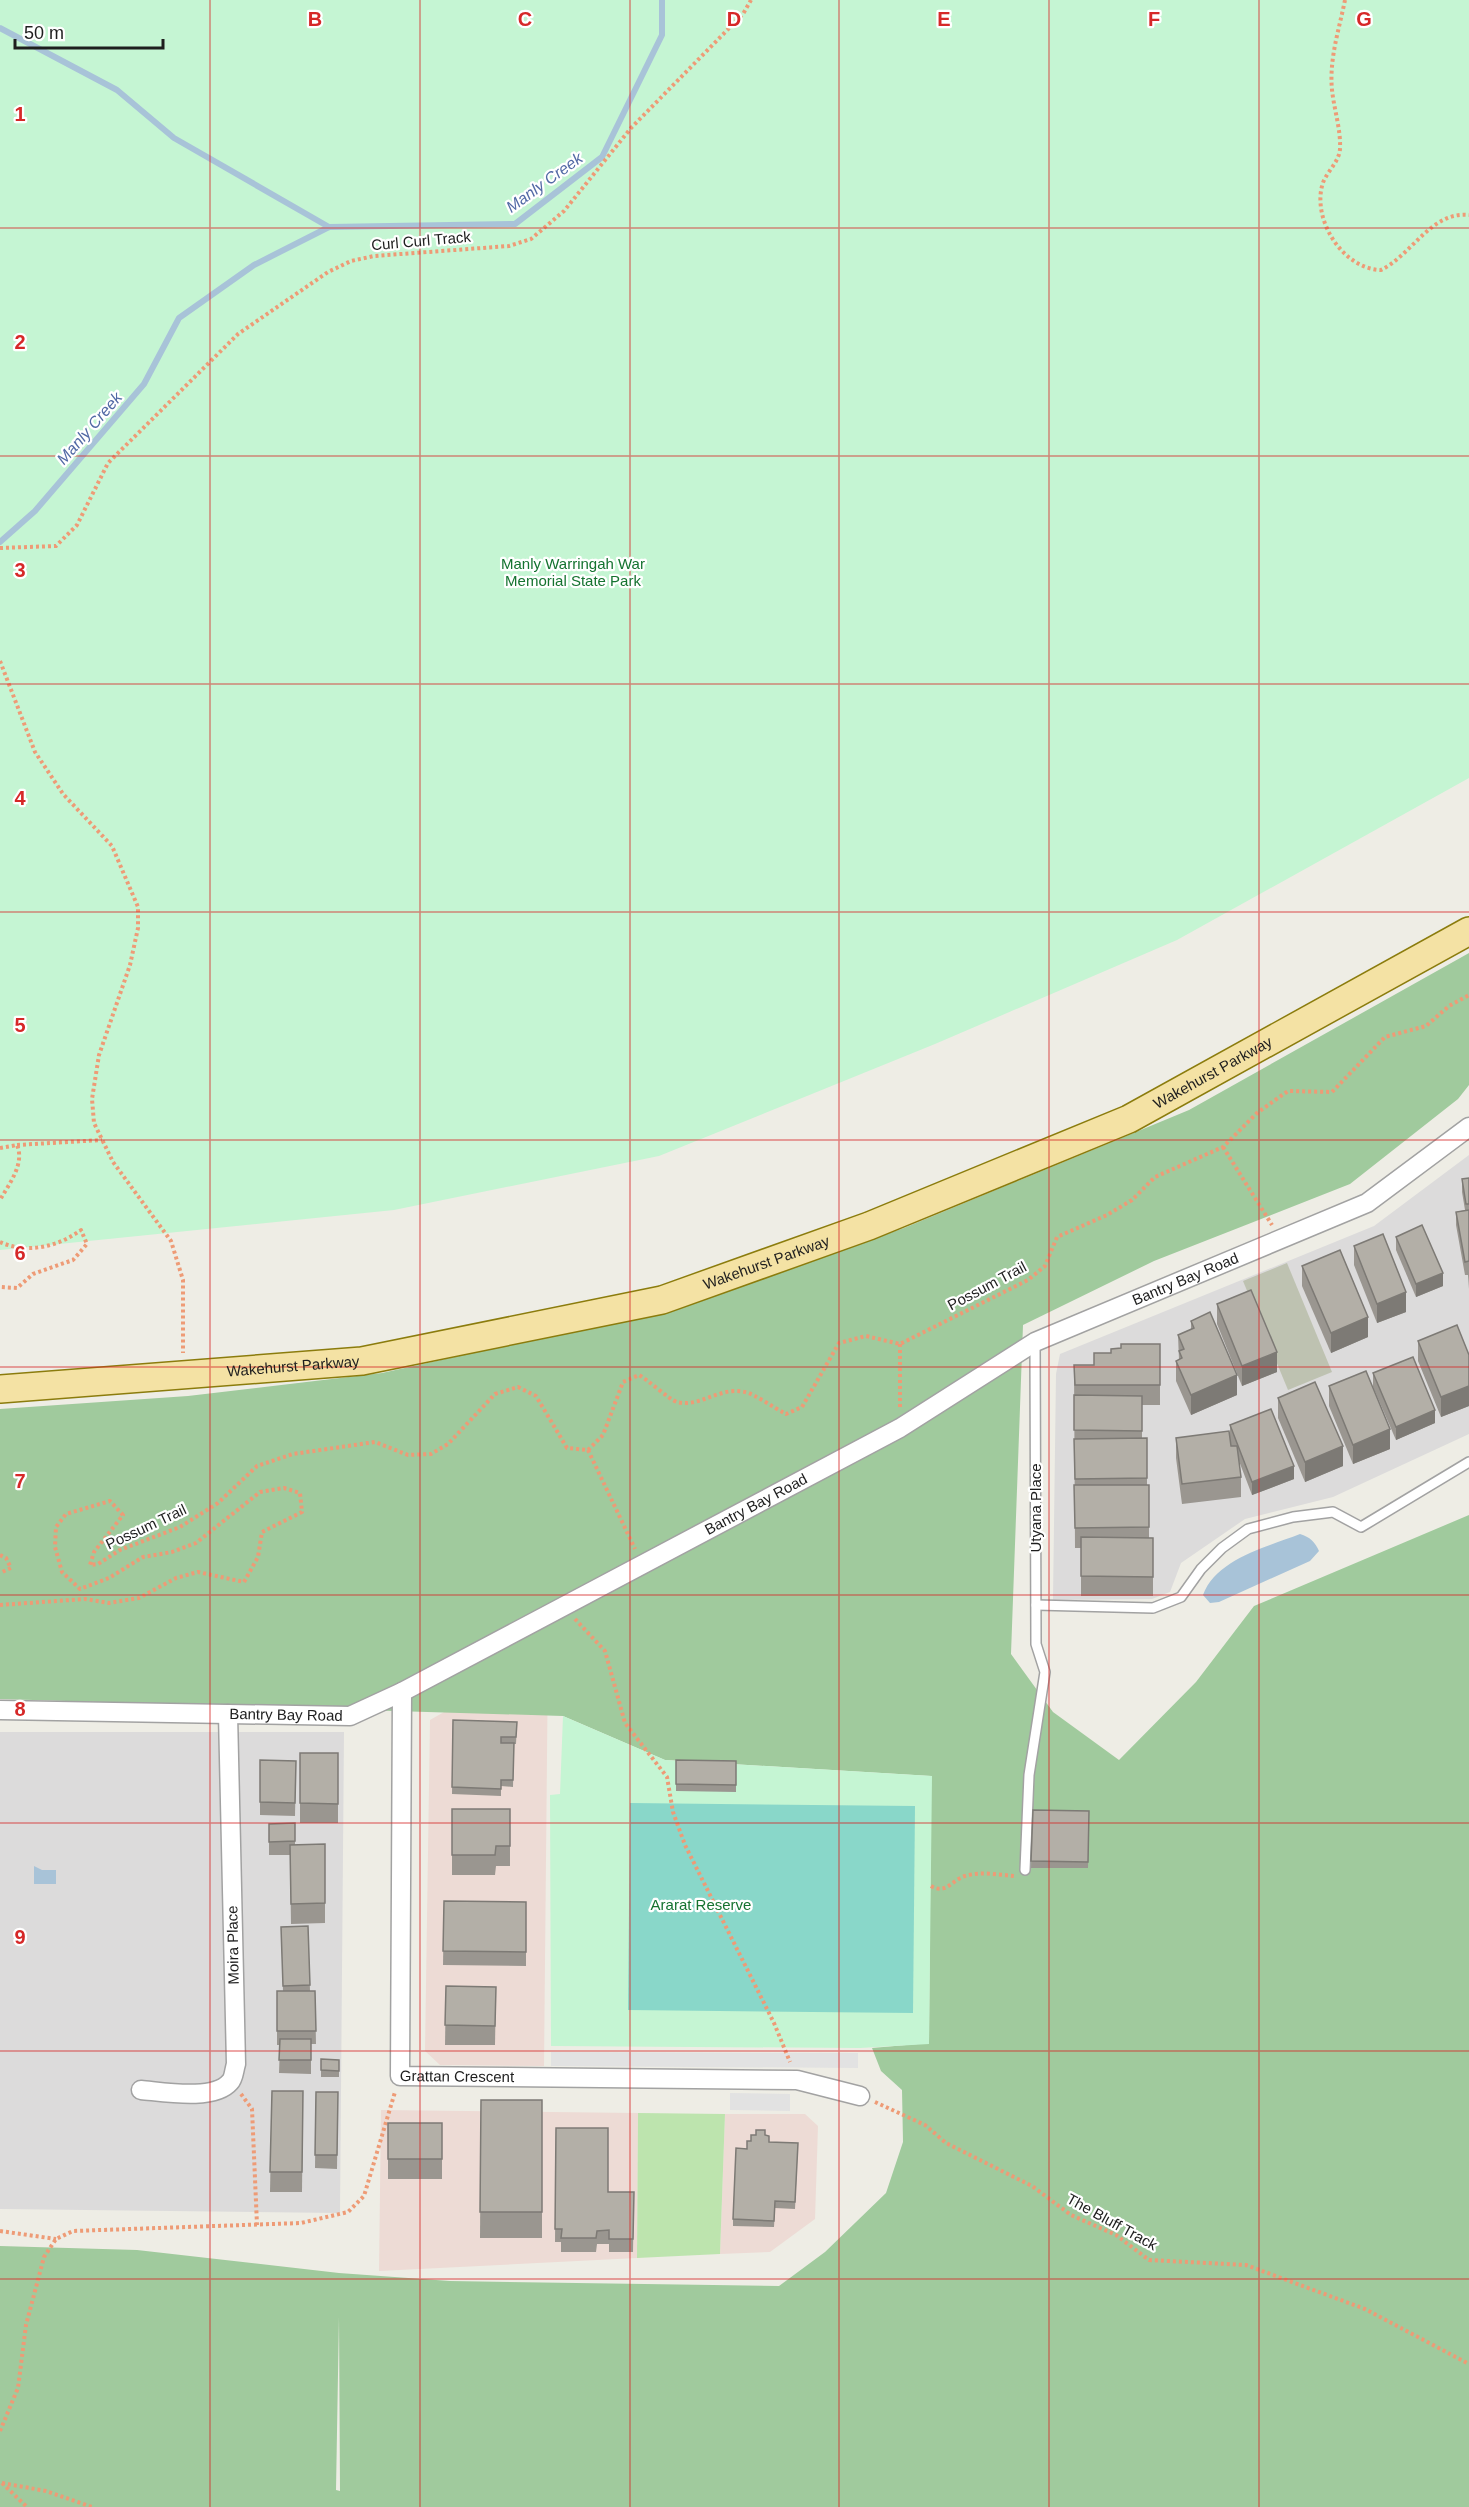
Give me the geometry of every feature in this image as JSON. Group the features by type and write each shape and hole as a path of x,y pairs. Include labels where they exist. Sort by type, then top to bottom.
{"main road":[{"name":"Wakehurst Parkway","path":"0,1389 362,1361 662,1300 869,1226 1129,1119 1469,931"}],"street":[{"name":"Bantry Bay Road","path":"0,1710 350,1716 402,1692 900,1428 1035,1342 1367,1203 1469,1127"},
{"name":"Grattan Crescent","path":"402,1692 400,2076 797,2080 860,2096"},
{"name":"Moira Place","path":"228,1714 236,2064 231,2081"},
{"path":"141,2090 187,2094 218,2091 231,2081"}],"lane":[{"name":"Utyana Place","path":"1024,1870 1029,1775 1045,1672 1036,1644 1035,1342"},
{"path":"1036,1605 1153,1608 1181,1597 1201,1569 1222,1548 1248,1529 1293,1517 1333,1512 1361,1527 1469,1462"}],"path":[{"name":"Curl Curl Track","path":"0,548 56,546 77,525 108,463 238,334 328,272 351,261 374,256 509,246 531,239 564,211 631,129 743,15 751,0"},
{"path":"1345,0 1331,68 1340,150 1322,185 1320,200 1321,214 1330,237 1339,248 1363,265 1381,270 1440,221 1455,213 1469,215"},
{"path":"0,661 35,752 63,794 112,846 138,907 138,928 130,965 99,1055 92,1099 94,1123 113,1162 171,1241 183,1280 184,1375"},
{"name":"Possum Trail","path":"900,1344 1028,1280 1045,1266 1057,1237 1107,1215 1132,1200 1155,1177 1223,1147 1257,1113 1288,1091 1332,1092 1385,1037 1426,1026 1449,1006 1469,995"},
{"path":"0,1148 102,1140"},
{"path":"0,1200 18,1167 20,1152 16,1145"},
{"path":"1223,1147 1281,1239"},
{"path":"0,1242 14,1248 26,1249 70,1238 81,1230 87,1244 73,1260 33,1274 17,1288 0,1287"},
{"path":"643,1565 588,1450 603,1435 623,1382 639,1375 657,1386 674,1401 693,1404 720,1392 745,1392 786,1414 802,1407 839,1343 866,1336 900,1344 900,1428"},
{"name":"Possum Trail","path":"0,1605 85,1599 109,1603 139,1598 176,1578 198,1572 244,1582 258,1557 262,1532 302,1512 300,1493 284,1488 260,1492 196,1543 172,1552 143,1557 109,1578 80,1589 62,1572 55,1547 57,1527 66,1514 110,1502 123,1515 94,1552 90,1565 98,1564 120,1550 180,1527 218,1503 257,1466 293,1454 375,1442 408,1455 431,1454 448,1444 495,1394 518,1387 536,1396 567,1448 588,1450"},
{"path":"0,1555 6,1558 11,1568 0,1573"},
{"path":"564,1607 605,1650 625,1724 667,1777 673,1812 686,1845 774,2023 797,2080"},
{"path":"931,1886 937,1890 945,1888 964,1876 1018,1876 1024,1870"},
{"path":"0,2431 18,2388 26,2325 44,2257 56,2239 73,2231 301,2223 348,2212 364,2196 400,2076"},
{"path":"231,2081 252,2109 257,2224"},
{"name":"The Bluff Track","path":"860,2096 925,2125 945,2143 1032,2186 1071,2215 1116,2235 1149,2260 1245,2265 1365,2309 1469,2364"},
{"path":"0,2231 56,2239"},
{"path":"1,2483 27,2507"},
{"path":"1,2483 46,2491 92,2507"}],"shaded area":[{"path":"1469,1155 1469,1434 1333,1497 1245,1519 1181,1563 1170,1592 1152,1599 1053,1600 1056,1374 1060,1354 1374,1226"},
{"path":"1287,1263 1332,1372 1288,1390 1243,1281"},
{"path":"1300,1534 1312,1540 1319,1551 1310,1561 1219,1602 1210,1603 1203,1595 1219,1572 1231,1563"},
{"path":"548,1653 544,2066 440,2065 425,2051 430,1720"},
{"path":"0,1732 344,1732 340,2213 0,2209"},
{"path":"34,1866 42,1870 56,1870 56,1884 34,1884"},
{"path":"551,2052 858,2053 858,2068 551,2066"},
{"path":"730,2093 790,2094 790,2111 730,2110"},
{"path":"381,2110 638,2113 637,2258 379,2271"},
{"path":"725,2114 805,2114 818,2126 815,2219 770,2252 720,2254"}],"green space":[{"name":"Manly Warringah War Memorial State Park","path":"0,0 1469,0 1469,778 1177,940 935,1044 659,1156 394,1210 0,1250"},
{"path":"1469,953 1469,1085 1458,1099 1350,1184 1154,1261 1023,1325 1011,1654 1053,1712 1119,1760 1196,1682 1254,1606 1469,1515 1469,2507 0,2507 0,2246 137,2250 339,2273 450,2281 779,2286 825,2252 886,2193 903,2142 902,2090 881,2071 872,2048 929,2043 931,1776 665,1760 563,1716 0,1699 0,1409 188,1396 382,1373 676,1308 904,1228 1189,1110","holes":["339,2316 340,2491 336,2490"]},
{"name":"Ararat Reserve","path":"563,1716 665,1760 932,1776 929,2044 860,2048 551,2046 550,1795 560,1794"},
{"name":"Ararat Reserve","path":"630,1803 915,1806 913,2013 628,2010"},
{"path":"638,2113 725,2114 720,2254 637,2258"}],"building":[{"path":"1469,1178 1469,1204 1466,1204 1462,1179"},
{"path":"1469,1210 1469,1261 1465,1262 1456,1212"},
{"path":"1422,1225 1443,1273 1416,1284 1396,1237"},
{"path":"1383,1234 1406,1292 1377,1304 1354,1246"},
{"path":"1340,1250 1368,1317 1331,1333 1302,1266"},
{"path":"1251,1290 1277,1352 1242,1366 1217,1304"},
{"path":"1210,1312 1237,1375 1191,1395 1176,1361 1182,1358 1179,1351 1184,1349 1178,1335 1194,1328 1191,1321"},
{"path":"1457,1325 1469,1355 1469,1386 1441,1397 1418,1341"},
{"path":"1121,1344 1160,1344 1160,1385 1075,1385 1074,1365 1094,1365 1094,1353 1111,1353 1111,1349 1121,1348"},
{"path":"1413,1357 1435,1410 1396,1427 1373,1373"},
{"path":"1366,1371 1390,1429 1353,1445 1329,1386"},
{"path":"1315,1382 1343,1446 1305,1462 1278,1398"},
{"path":"1074,1395 1142,1396 1142,1431 1074,1430"},
{"path":"1271,1409 1294,1466 1252,1482 1230,1425"},
{"path":"1229,1431 1231,1446 1237,1446 1241,1477 1182,1484 1176,1438"},
{"path":"1147,1438 1147,1478 1075,1479 1074,1439"},
{"path":"1074,1485 1149,1485 1149,1527 1075,1528"},
{"path":"1081,1537 1153,1538 1153,1577 1081,1576"},
{"path":"453,1720 517,1722 516,1737 501,1737 501,1743 514,1743 513,1780 501,1780 501,1789 452,1787"},
{"path":"300,1753 338,1753 338,1804 300,1803"},
{"path":"260,1760 296,1761 295,1803 260,1802"},
{"path":"676,1760 736,1761 736,1785 676,1784"},
{"path":"452,1809 510,1809 510,1846 496,1846 495,1855 452,1855"},
{"path":"1033,1810 1089,1811 1088,1862 1031,1861"},
{"path":"295,1823 295,1841 269,1842 269,1824"},
{"path":"325,1844 325,1903 291,1904 290,1845"},
{"path":"444,1901 526,1902 526,1952 443,1951"},
{"path":"308,1926 310,1985 283,1986 281,1927"},
{"path":"446,1986 496,1987 495,2026 445,2025"},
{"path":"277,1991 315,1991 316,2031 277,2031"},
{"path":"280,2039 311,2039 311,2060 279,2060"},
{"path":"321,2059 339,2060 339,2071 321,2070"},
{"path":"272,2091 303,2091 302,2172 270,2172"},
{"path":"316,2092 338,2092 337,2155 315,2155"},
{"path":"481,2100 542,2100 542,2212 480,2212"},
{"path":"388,2123 442,2123 442,2159 388,2159"},
{"path":"556,2128 608,2128 608,2192 634,2192 633,2239 609,2239 609,2230 597,2231 596,2238 561,2238 562,2229 555,2229"},
{"path":"756,2130 765,2130 765,2135 769,2136 769,2142 798,2143 795,2202 775,2201 774,2221 733,2219 736,2148 747,2149 747,2141 751,2141 751,2135 756,2135"}],"waterway":[{"name":"Manly Creek","path":"0,542 35,511 144,384 179,318 254,265 329,227 515,224 602,157 662,35 662,0"},
{"path":"0,28 117,90 174,138 329,227"}]}
